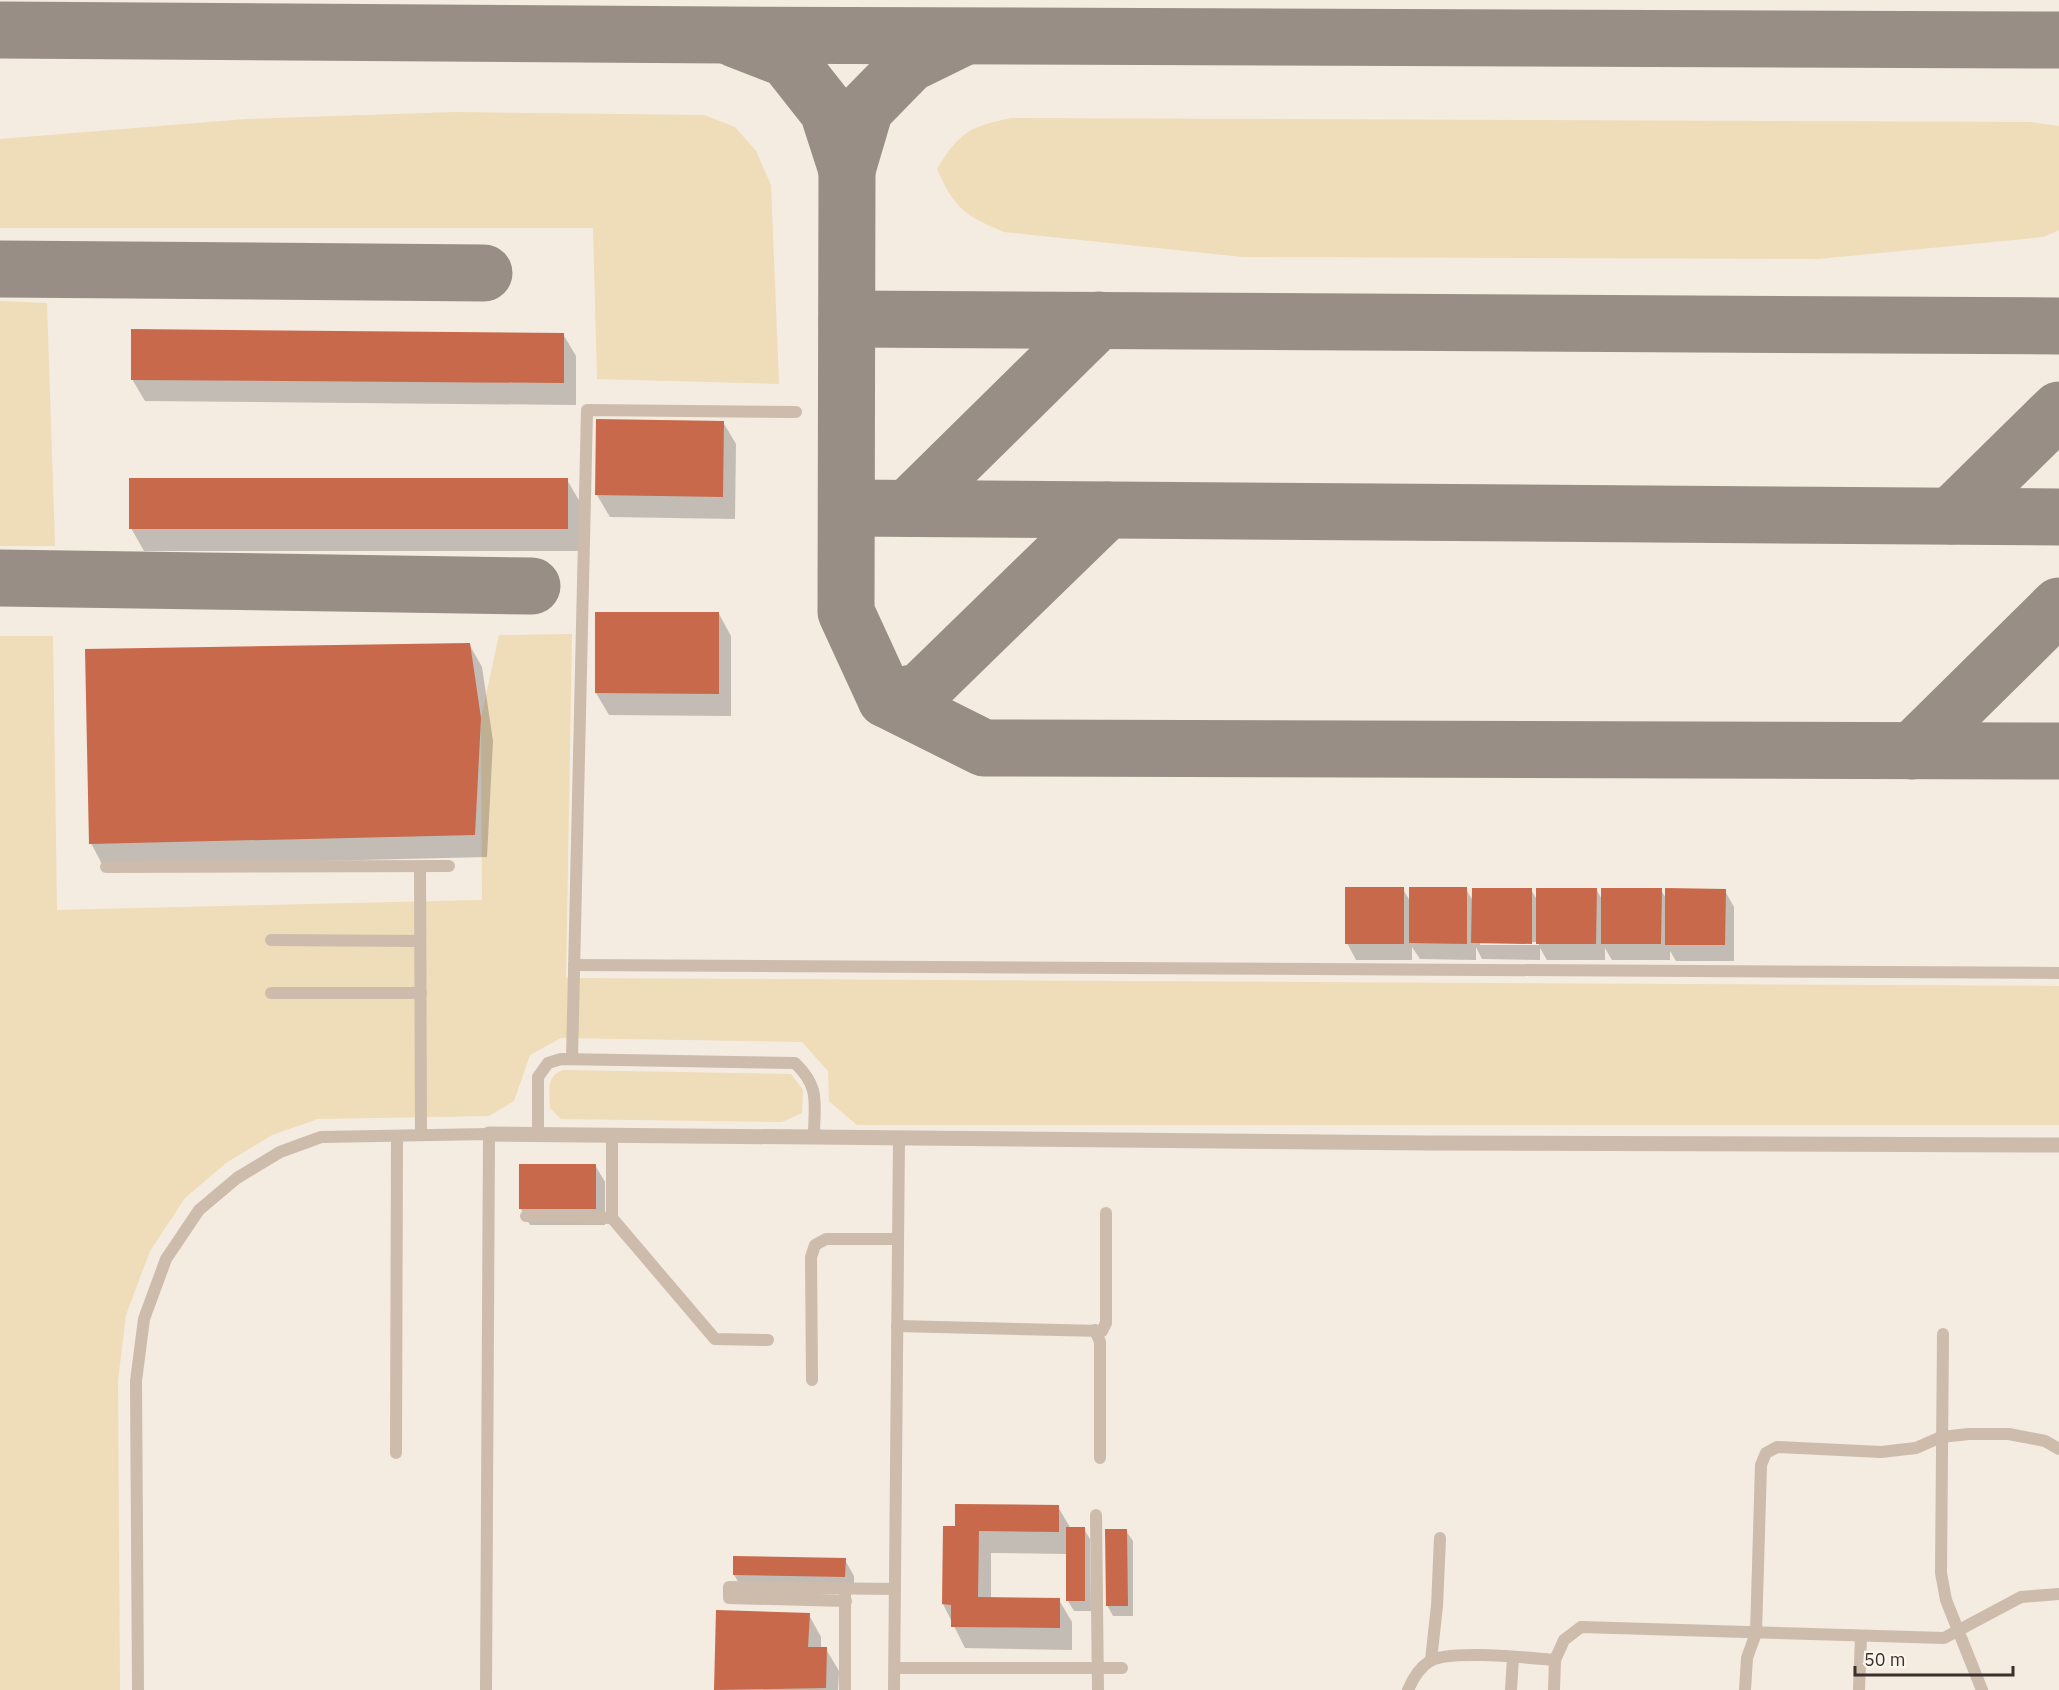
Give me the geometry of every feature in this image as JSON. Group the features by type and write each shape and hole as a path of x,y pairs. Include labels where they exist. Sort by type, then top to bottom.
{"street":[{"path":"489,1134 1428,1143 2059,1144"}],"lane":[{"path":"572,1059 587,410 796,412"},
{"path":"420,866 421,1135"},
{"path":"105,867 449,866"},
{"path":"271,939 420,941"},
{"path":"574,965 2059,973"},
{"path":"271,993 421,993"},
{"path":"538,1133 538,1077 548,1064 572,1059 795,1063 808,1075 814,1088 814,1137"},
{"path":"138,1690 136,1382 144,1319 166,1259 198,1210 237,1178 280,1152 321,1137 489,1134 486,1690"},
{"path":"612,1134 612,1218 715,1339 768,1340"},
{"path":"396,1453 398,1136"},
{"path":"894,1690 899,1138"},
{"path":"897,1326 1102,1330 1106,1323 1106,1213"},
{"path":"526,1216 612,1218"},
{"path":"812,1380 811,1257 815,1245 826,1239 898,1239"},
{"path":"1095,1330 1100,1342 1100,1458"},
{"path":"1943,1334 1941,1573 1946,1600 1982,1690"},
{"path":"1745,1690 1747,1658 1756,1633 1761,1465 1766,1453 1777,1448 1881,1452 1916,1448 1941,1437 1969,1434 2009,1434 2045,1441 2059,1449"},
{"path":"1096,1515 1098,1690"},
{"path":"1431,1660 1437,1606 1440,1538"},
{"path":"845,1595 729,1587 729,1598 845,1595 895,1589"},
{"path":"1554,1690 1555,1660 1564,1640 1581,1627 1944,1638 1960,1632 2021,1597 2059,1594"},
{"path":"845,1595 845,1690"},
{"path":"1859,1690 1861,1637"},
{"path":"1408,1690 1413,1676 1431,1660 1454,1655 1555,1660"},
{"path":"1511,1690 1513,1658"},
{"path":"894,1668 1122,1668"}],"sand":[{"path":"456,112 704,115 735,127 756,151 771,185 779,384 597,379 593,228 0,228 0,139 246,119"},
{"path":"1012,118 2030,122 2059,126 2059,230 2043,237 1818,259 1243,257 1004,232 979,221 962,209 949,193 937,169 952,147 967,133 986,124"},
{"path":"0,301 47,303 55,546 0,546"},
{"path":"572,634 566,978 2059,986 2059,1125 857,1125 829,1101 828,1071 802,1042 561,1038 530,1055 514,1101 489,1116 318,1119 272,1135 226,1163 185,1198 150,1251 126,1315 118,1380 120,1690 0,1690 0,636 53,636 57,910 482,900 481,718 499,635"},
{"path":"563,1070 791,1074 803,1090 802,1113 782,1122 561,1119 550,1108 549,1091 553,1076"}],"building":[{"path":"131,329 564,333 564,383 131,380"},
{"path":"596,419 724,421 723,497 595,495"},
{"path":"129,478 568,478 568,529 129,529"},
{"path":"595,612 719,612 719,694 595,693"},
{"path":"470,643 481,718 475,835 89,844 85,649"},
{"path":"1345,887 1404,887 1404,944 1345,944"},
{"path":"1409,887 1467,887 1467,944 1409,943"},
{"path":"1472,888 1532,888 1532,944 1471,943"},
{"path":"1536,888 1597,888 1596,944 1536,944"},
{"path":"1601,888 1662,888 1661,944 1601,944"},
{"path":"1665,888 1726,889 1725,945 1665,945"},
{"path":"519,1164 596,1164 596,1209 519,1209"},
{"path":"955,1504 1059,1505 1059,1532 979,1531 978,1597 1060,1598 1060,1628 951,1627 951,1605 942,1604 943,1526 955,1526"},
{"path":"1066,1527 1085,1527 1085,1601 1066,1601"},
{"path":"1105,1529 1127,1529 1128,1606 1106,1606"},
{"path":"733,1556 846,1558 845,1577 733,1575"},
{"path":"716,1610 810,1613 808,1647 827,1647 826,1688 714,1690"}],"taxiway":[{"path":"0,30 2059,40"},
{"path":"735,39 787,59 828,111 847,170 865,109 909,64 964,37"},
{"path":"847,170 846,612 886,699 984,748 2059,751"},
{"path":"0,269 484,273"},
{"path":"847,319 2059,326"},
{"path":"908,508 1099,320"},
{"path":"1951,516 2059,410"},
{"path":"847,508 2059,517"},
{"path":"886,699 921,691 1107,510"},
{"path":"0,578 532,586"},
{"path":"1912,751 2059,606"}]}
